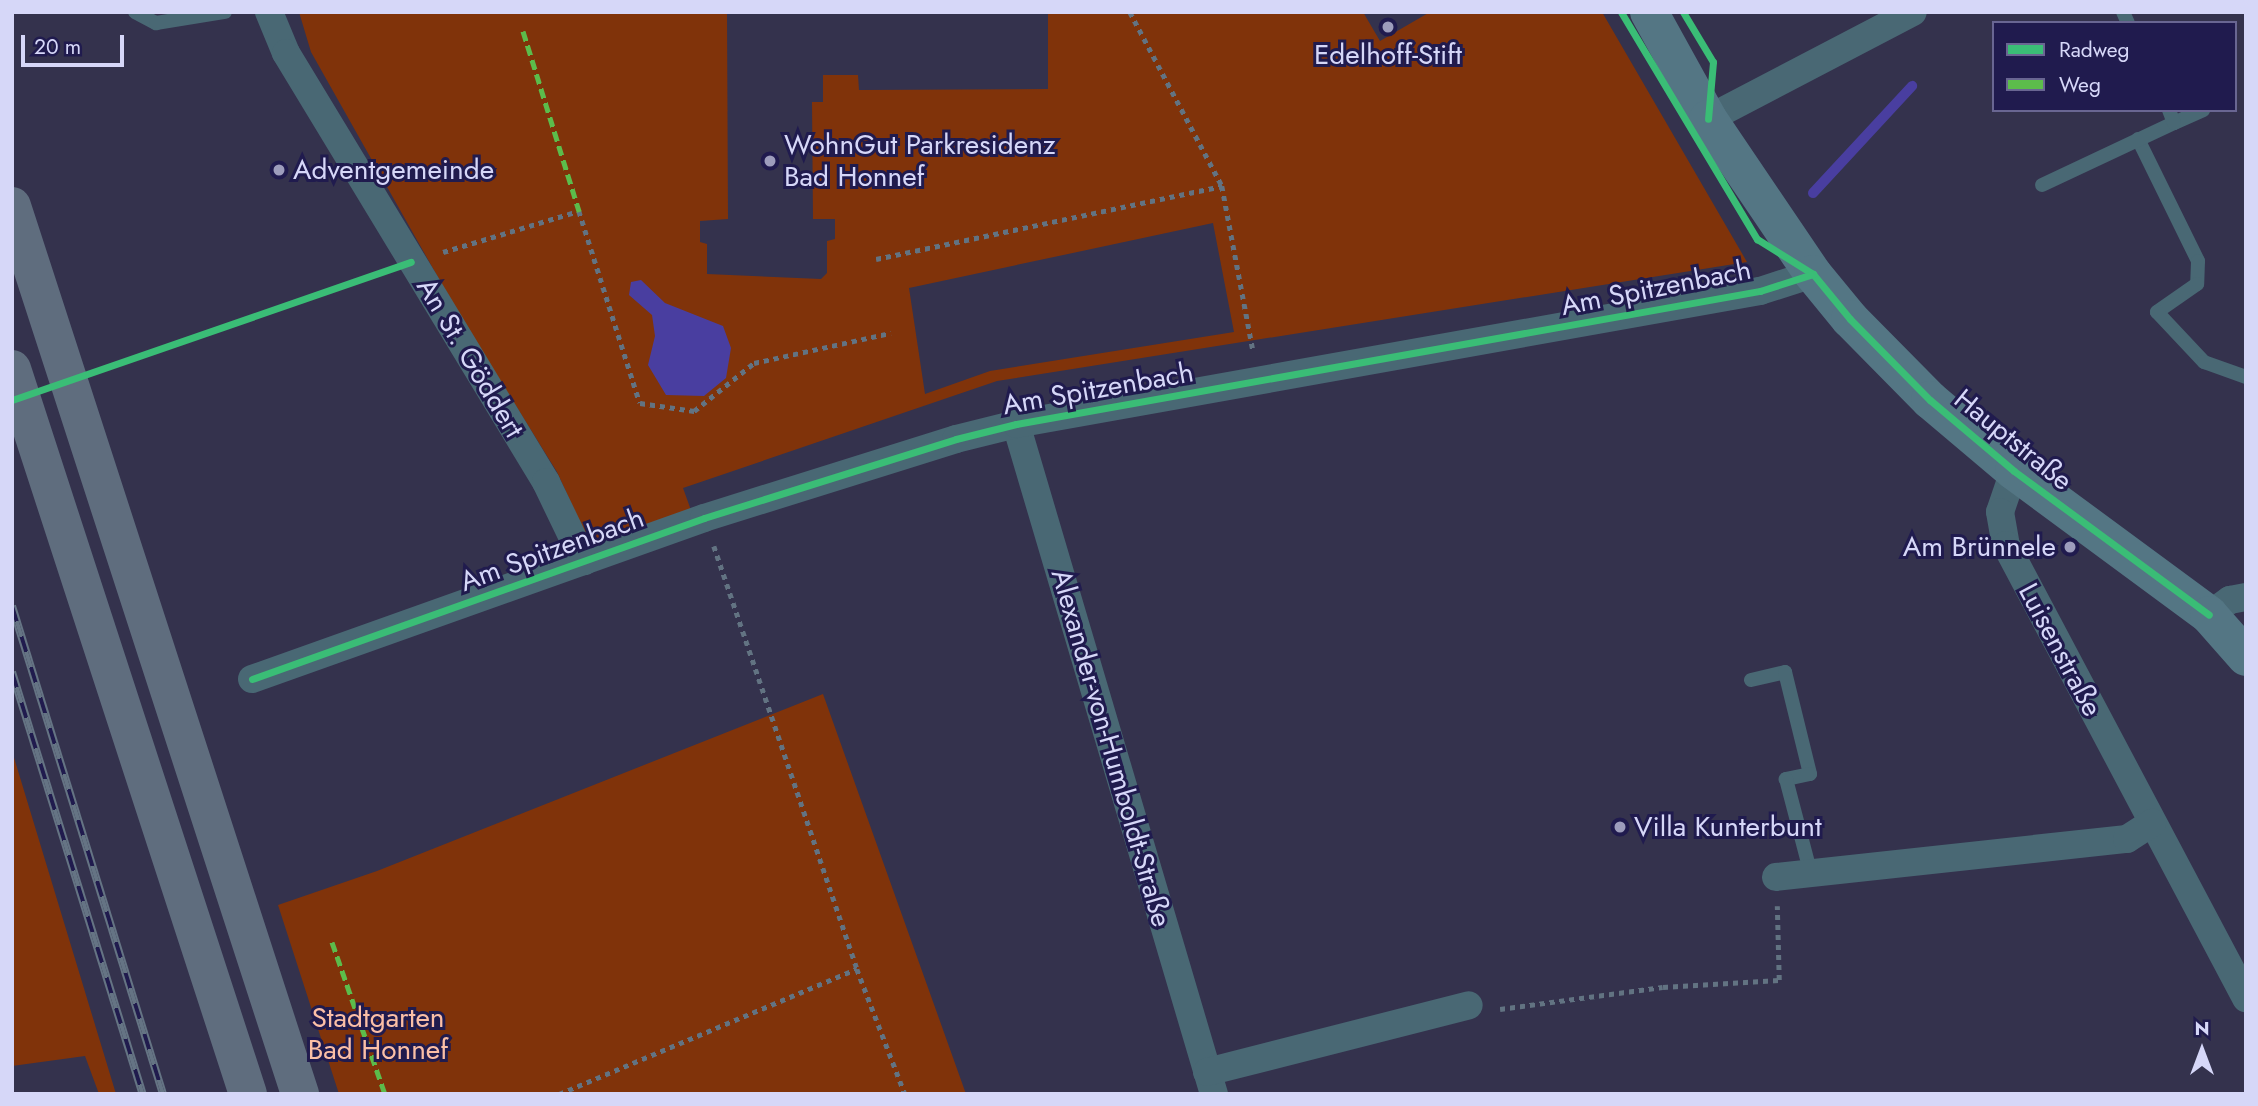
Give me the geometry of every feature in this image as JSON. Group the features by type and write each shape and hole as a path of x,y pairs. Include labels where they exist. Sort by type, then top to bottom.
{"highway":[{"path":"12,206 300,1094"},
{"path":"12,369 248,1094"}],"main road":[{"name":"Hauptstraße","path":"1649,12 1708,119 1813,274 1850,319 1930,400 2014,471 2209,615 2246,657"}],"street":[{"name":"An St. Göddert","path":"269,12 286,54 546,482 584,561"},
{"path":"1708,119 1913,12"},
{"name":"Am Spitzenbach","path":"252,679 704,518 1016,424 1760,291 1813,274"},
{"name":"Alexander-von-Humboldt-Straße","path":"1016,424 1211,1083 1469,1005"},
{"name":"Luisenstraße","path":"2014,471 2000,512 2006,544 2246,998"},
{"path":"2209,615 2230,600 2246,597"},
{"path":"1776,877 2127,839 2152,823"}],"lane":[{"path":"135,12 156,23 225,12"},
{"path":"2042,185 2138,139 2171,116 2192,112"},
{"path":"2138,139 2198,261 2197,284 2157,312 2204,362 2246,377"},
{"path":"1751,680 1785,672 1811,774 1786,779 1811,874"}],"path":[{"path":"1130,12 1222,186 1259,382"},
{"path":"876,259 1222,186"},
{"path":"411,262 579,211 640,404 694,411 754,363 891,333"},
{"path":"704,518 858,969 905,1094"},
{"path":"1469,1005 1499,1009 1663,987 1779,980 1776,877"},
{"path":"559,1094 858,969"}],"green space":[{"path":"299,12 727,12 728,219 700,221 700,242 707,244 707,274 821,279 827,273 827,241 835,239 835,219 813,219 812,102 823,102 823,75 858,75 859,90 1048,89 1048,13 1028,12 1363,12 1380,41 1430,12 1602,12 1747,262 997,381 683,488 692,513 590,544 557,472 457,311 311,52","holes":["1213,223 1234,332 990,371 925,394 909,288"]},
{"name":"Stadtgarten Bad Honnef","path":"823,694 966,1094 339,1094 278,905 377,871"},
{"path":"12,751 116,1094 99,1094 85,1056 12,1066"}],"shaded area":[{"path":"641,280 665,303 723,326 731,348 726,378 704,396 666,395 648,365 655,336 652,315 629,295 631,282"}],"waterway":[{"path":"1813,193 1912,86"}],"railway":[{"path":"12,606 163,1094"},
{"path":"12,672 143,1094"}],"marked path":[{"path":"523,31 579,211"},
{"path":"332,942 385,1094"}],"cycle path":[{"path":"1621,12 1757,239 1813,274 1850,319 1930,400 2014,471 2209,615"},
{"path":"1683,12 1713,62 1708,119"},
{"path":"12,400 411,262"},
{"path":"252,679 704,518 956,439 1016,424 1760,291 1813,274"}],"place":[{"name":"Edelhoff-Stift","path":"1388,27"},
{"name":"WohnGut Parkresidenz Bad Honnef","path":"770,161"},
{"name":"Adventgemeinde","path":"279,170"},
{"name":"Am Brünnele","path":"2070,547"},
{"name":"Villa Kunterbunt","path":"1620,827"}]}
